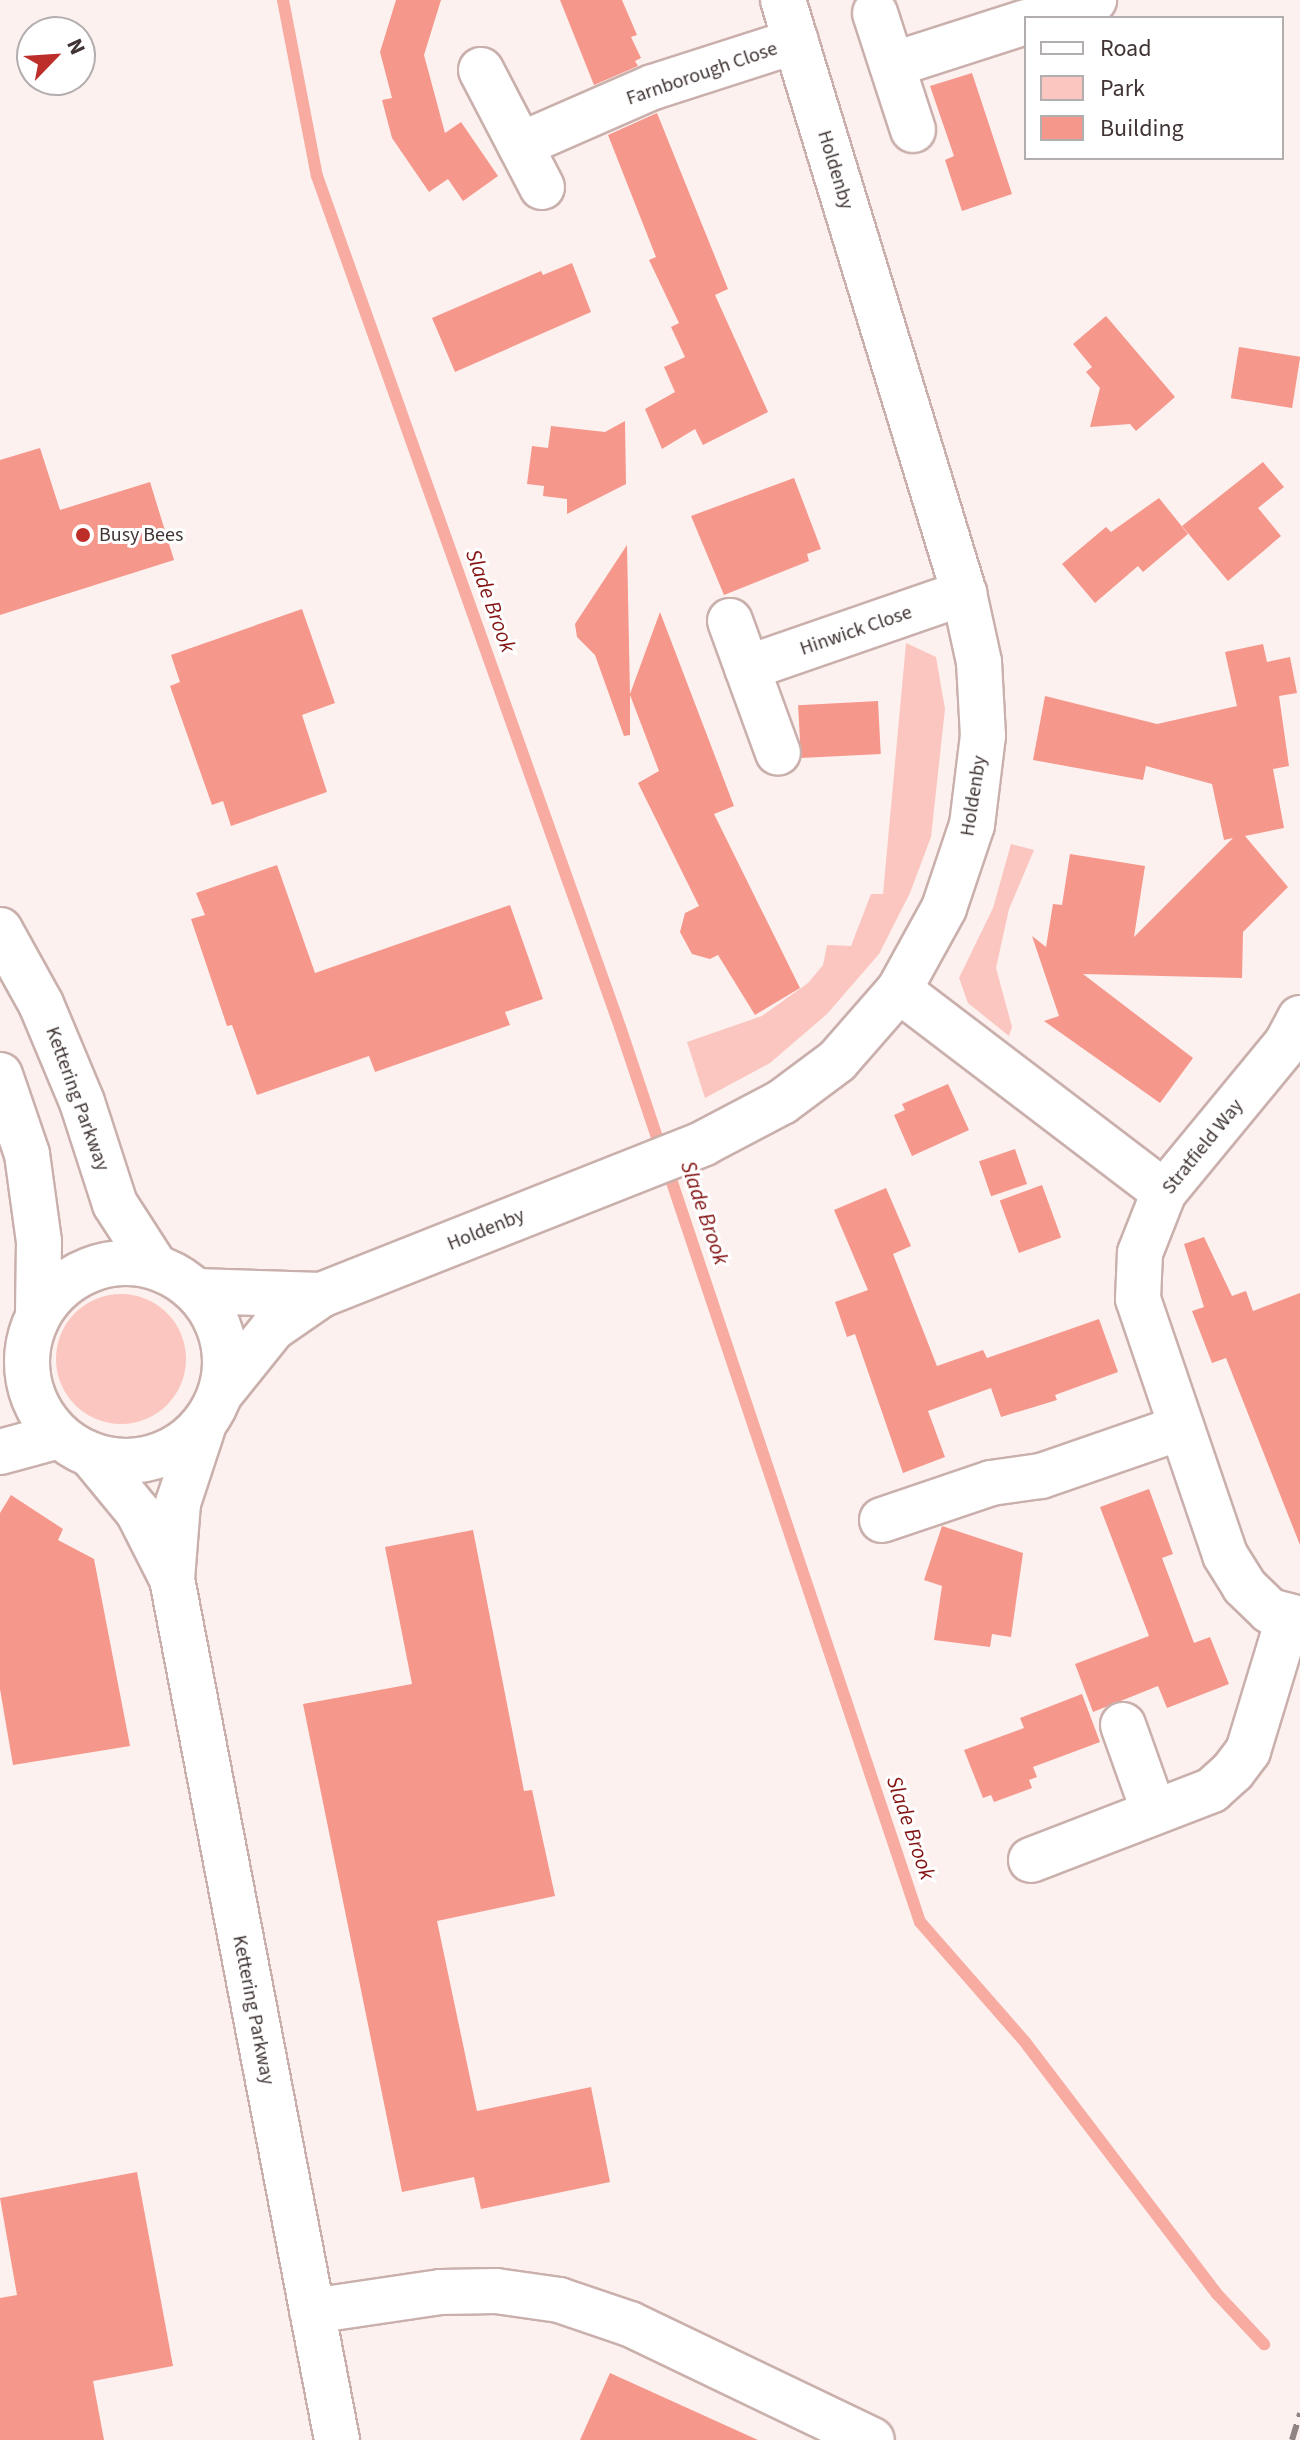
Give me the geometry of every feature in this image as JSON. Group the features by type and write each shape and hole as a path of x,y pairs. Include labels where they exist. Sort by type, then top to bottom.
{"street":[{"name":"Holdenby","path":"212,1409 273,1328 321,1295 704,1143 782,1102 837,1061 899,990 944,908 972,825 983,736 979,662 964,593 783,0"},
{"path":"1043,16 1094,0"},
{"path":"875,13 913,130"},
{"path":"892,65 1024,23"},
{"name":"Farnborough Close","path":"520,145 653,87 796,41"},
{"path":"481,70 542,187"},
{"name":"Hinwick Close","path":"747,668 964,593"},
{"path":"730,621 778,753"},
{"name":"Kettering Parkway","path":"0,930 41,1004 70,1074 115,1204 155,1266"},
{"path":"899,990 1164,1192"},
{"name":"Stratfield Way","path":"1031,1860 1212,1790 1248,1751 1295,1617 1270,1611 1244,1586 1225,1555 1138,1299 1140,1253 1164,1192 1286,1044 1300,1018"},
{"path":"0,1075 27,1154 39,1242 38,1314"},
{"path":"0,1452 75,1446 122,1462 153,1458 181,1445 212,1409 225,1367 223,1339 213,1313 196,1291 155,1266 121,1262 87,1269 59,1288 38,1314 13,1367 29,1386 40,1413 75,1446"},
{"name":"Holdenby","path":"196,1291 321,1295"},
{"name":"Kettering Parkway","path":"212,1409 178,1503 172,1579 337,2440"},
{"path":"882,1520 991,1483 1041,1476 1180,1428"},
{"name":"Kettering Parkway","path":"75,1446 138,1512 172,1579"},
{"path":"1123,1725 1154,1812"},
{"path":"312,2311 441,2292 496,2291 559,2300 630,2324 872,2440"}],"green space":[{"path":"906,643 936,657 945,709 931,837 910,893 879,954 827,1014 770,1063 705,1098 687,1042 762,1016 808,983 823,965 827,945 851,946 871,894 883,894"},
{"path":"1011,844 1034,850 1009,909 996,968 1012,1027 1009,1036 968,1003 959,978 993,908"},
{"path":"121,1294 146,1299 167,1313 181,1334 186,1359 181,1384 167,1405 146,1419 121,1424 96,1419 75,1405 61,1384 56,1359 61,1334 75,1313 96,1299"}],"building":[{"path":"396,0 441,0 424,55 445,133 461,122 498,176 463,201 448,179 429,192 392,138 382,100 392,98 380,52"},
{"path":"560,0 622,0 637,35 631,37 641,58 635,61 638,66 594,85"},
{"path":"972,73 1012,194 962,211 945,160 954,156 930,86"},
{"path":"657,113 728,289 715,295 768,412 703,445 695,429 662,449 645,409 675,392 664,367 685,357 671,327 679,323 649,260 656,257 608,135"},
{"path":"572,263 591,312 455,372 432,318 541,271 543,275"},
{"path":"1106,316 1175,397 1136,431 1130,424 1090,427 1100,388 1086,372 1092,367 1073,344"},
{"path":"1239,347 1300,357 1292,408 1231,398"},
{"path":"625,421 626,484 567,514 567,499 543,496 544,486 527,484 532,446 548,448 551,426 605,432"},
{"name":"Busy Bees","path":"40,448 60,510 150,482 174,560 0,615 0,460"},
{"path":"1263,462 1284,487 1258,508 1281,536 1228,581 1182,526"},
{"path":"794,478 821,549 807,554 809,561 724,595 691,516"},
{"path":"1159,498 1188,534 1143,572 1138,566 1095,603 1062,564 1106,527 1111,532"},
{"path":"627,545 630,694 660,612 734,806 714,814 800,988 755,1015 718,955 710,959 692,954 680,932 685,913 699,906 638,783 659,771 630,695 630,735 624,736 595,655 577,637 575,624"},
{"path":"302,609 335,703 302,715 327,792 231,826 223,801 212,805 170,686 180,682 171,655"},
{"path":"1263,644 1267,662 1290,657 1297,693 1279,696 1289,766 1273,769 1284,828 1245,836 1288,887 1243,932 1242,978 1083,974 1193,1058 1160,1103 1044,1021 1059,1016 1032,936 1046,947 1053,904 1062,905 1070,854 1145,866 1134,937 1233,838 1224,840 1212,784 1146,766 1143,780 1033,760 1045,696 1157,724 1237,706 1225,652"},
{"path":"878,701 881,754 801,758 798,705"},
{"path":"277,865 315,973 510,905 543,999 505,1012 510,1025 375,1072 369,1056 257,1095 232,1025 227,1026 191,919 205,915 196,893"},
{"path":"948,1084 969,1130 912,1156 894,1115 905,1110 902,1104"},
{"path":"1015,1149 1027,1184 991,1196 979,1161"},
{"path":"1042,1185 1061,1238 1019,1253 1000,1200"},
{"path":"886,1188 911,1246 893,1254 937,1366 983,1350 987,1358 1099,1319 1118,1372 1055,1395 1057,1400 1001,1417 991,1388 928,1411 945,1457 903,1473 855,1334 847,1337 835,1302 868,1290 834,1210"},
{"path":"1204,1237 1232,1296 1246,1291 1253,1311 1300,1293 1300,1545 1226,1358 1212,1363 1192,1311 1204,1307 1184,1244"},
{"path":"1149,1489 1173,1554 1162,1558 1194,1643 1210,1637 1229,1684 1167,1708 1158,1686 1093,1712 1075,1664 1149,1636 1100,1507"},
{"path":"11,1495 63,1529 58,1540 94,1559 130,1746 13,1765 0,1689 0,1513"},
{"path":"942,1526 1023,1553 1011,1637 992,1634 990,1647 934,1640 942,1586 924,1580"},
{"path":"473,1530 524,1791 532,1790 555,1896 437,1921 477,2111 591,2087 610,2182 481,2209 474,2177 402,2192 303,1704 412,1684 385,1547"},
{"path":"1082,1694 1100,1742 1033,1767 1037,1777 1029,1780 1032,1788 994,1802 991,1795 983,1798 964,1750 1024,1728 1020,1718"},
{"path":"137,2172 173,2366 93,2381 104,2440 0,2440 0,2298 17,2295 0,2198"},
{"path":"610,2373 758,2440 580,2440"}],"waterway":[{"name":"Slade Brook","path":"283,0 317,176 620,1027 920,1922 1025,2042 1217,2294 1264,2344"}],"railway":[{"path":"1292,2440 1300,2413"}],"place":[{"name":"Busy Bees","path":"83,535"}]}
